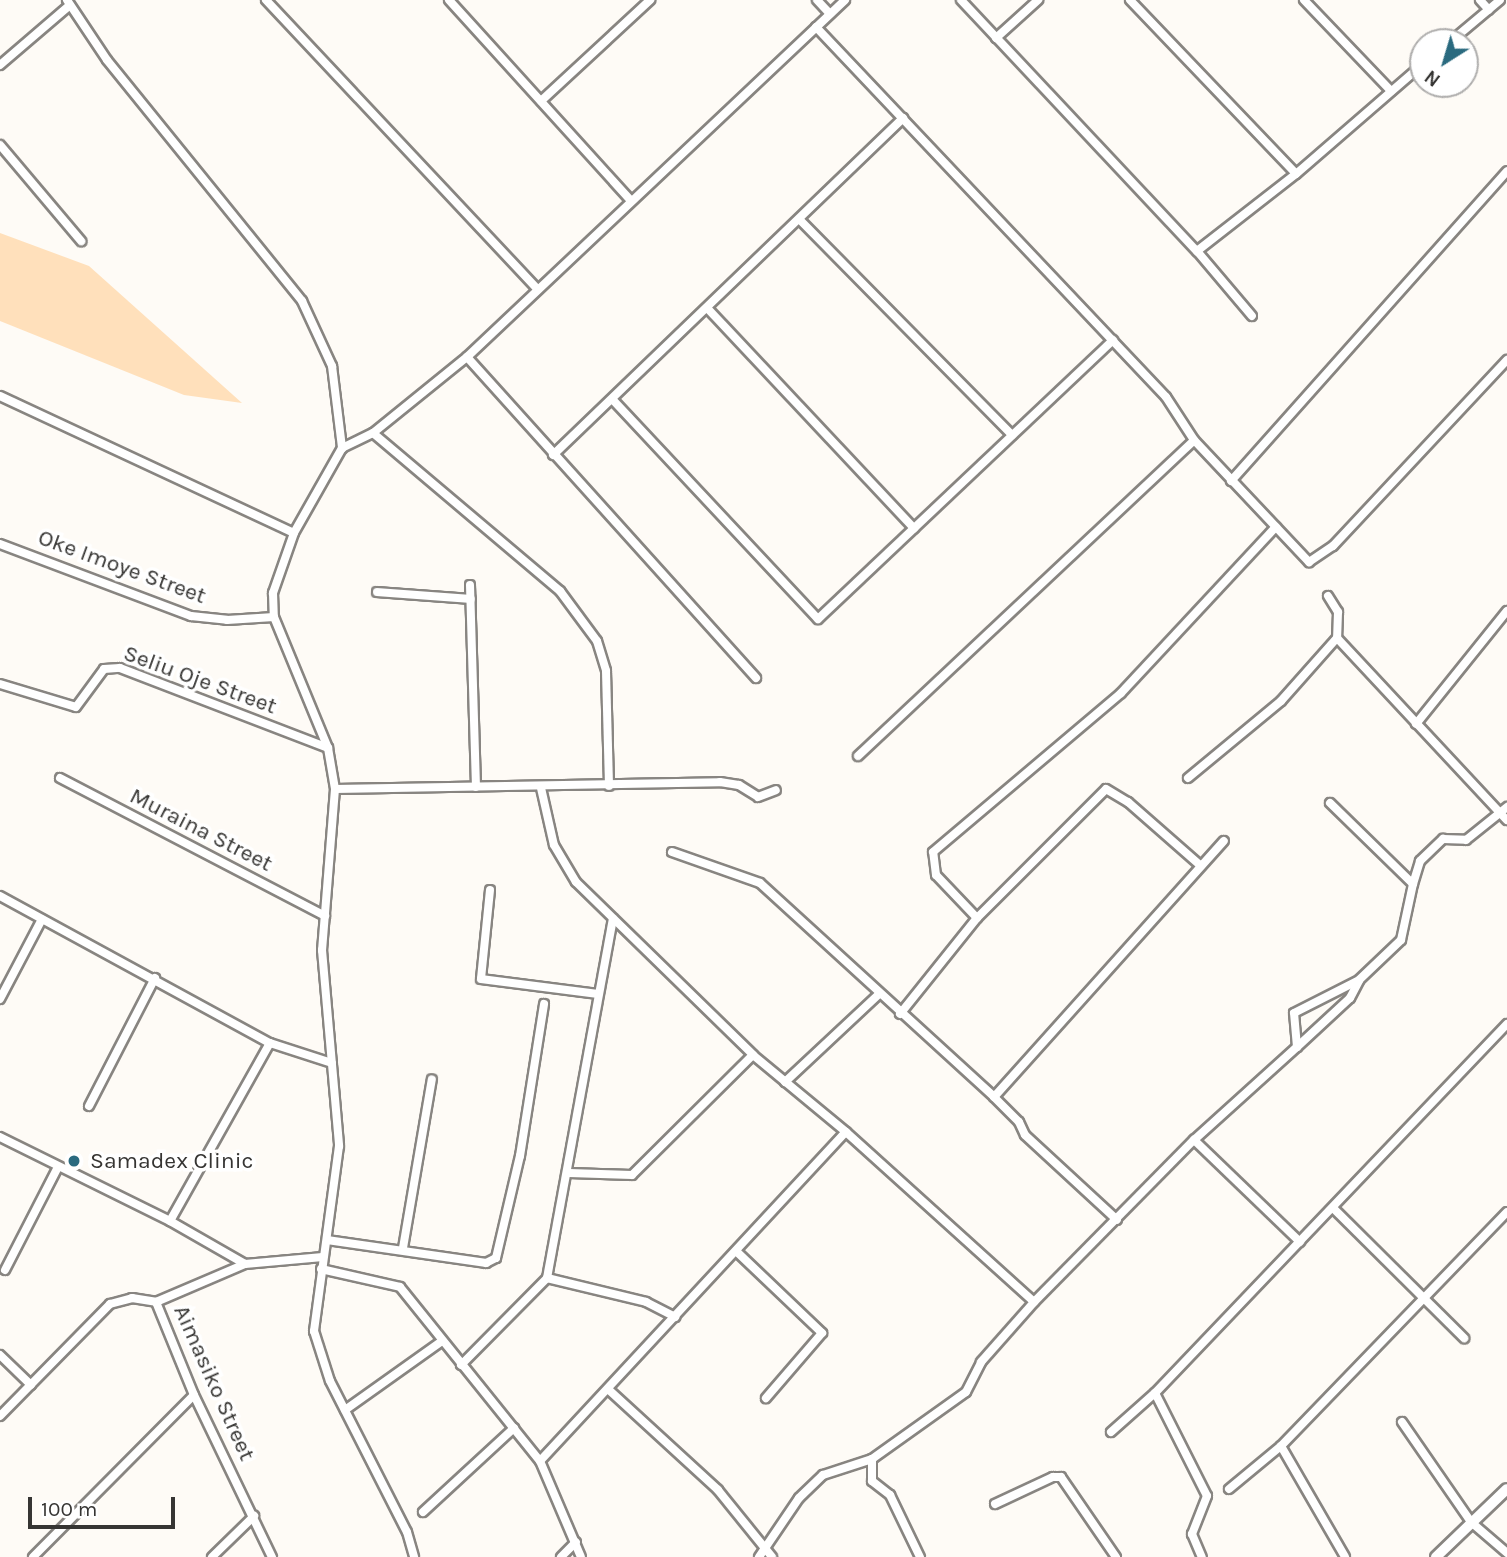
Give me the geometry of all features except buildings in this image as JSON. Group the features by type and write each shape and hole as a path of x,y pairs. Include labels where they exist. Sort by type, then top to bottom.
{"main road":[{"path":"1436,1557 1507,1489"}],"street":[{"path":"265,0 536,288"},
{"path":"450,0 631,201"},
{"path":"457,8 465,0"},
{"path":"541,101 650,0"},
{"path":"817,0 830,14"},
{"path":"414,1557 407,1532 320,1356 314,1331 339,1146 322,950 335,789 328,748 274,617 273,593 294,533 342,448 373,433 467,357 536,288 845,0"},
{"path":"961,0 1197,251 1252,316"},
{"path":"996,38 1038,0"},
{"path":"1130,0 1296,174"},
{"path":"1304,0 1391,91"},
{"path":"1480,0 1489,9"},
{"path":"1467,28 1500,0"},
{"path":"0,65 68,3 107,60 302,301 332,366 342,448"},
{"path":"816,27 1113,340 1180,413 1194,440 1309,562 1321,556 1507,360"},
{"path":"1197,251 1296,174 1409,76"},
{"path":"553,454 708,309 903,118"},
{"path":"0,145 80,241"},
{"path":"1231,481 1507,171"},
{"path":"800,220 1012,435"},
{"path":"708,309 914,528"},
{"path":"613,400 818,619 1113,340"},
{"path":"467,357 756,678"},
{"path":"0,396 294,533"},
{"path":"373,433 560,591 597,641 606,671 609,786"},
{"path":"858,757 1194,440"},
{"path":"977,918 936,875 933,852 1121,694 1276,527"},
{"name":"Oke Imoye Street","path":"0,544 191,616 227,620 274,617"},
{"path":"470,585 476,787"},
{"path":"377,592 471,599"},
{"path":"1188,778 1281,701 1337,638 1338,612 1328,596"},
{"path":"1416,724 1507,611"},
{"path":"1337,638 1416,724 1503,809 1507,820"},
{"name":"Seliu Oje Street","path":"0,684 76,707 104,669 120,668 328,748"},
{"name":"Muraina Street","path":"60,778 325,916"},
{"path":"335,789 541,788 731,782 758,797 776,790"},
{"path":"541,788 554,845 563,864 613,919 753,1055 846,1132 1034,1302"},
{"path":"900,1014 977,918 1106,789 1128,802 1201,866"},
{"path":"1330,803 1413,884"},
{"path":"1297,1047 1294,1013 1359,980 1401,940 1420,862 1443,839 1466,840 1503,809"},
{"path":"993,1097 1224,841"},
{"path":"672,852 760,883 993,1097 1019,1122 1025,1135 1117,1220"},
{"path":"490,890 481,979 597,994"},
{"path":"0,897 155,978 270,1043 332,1063"},
{"path":"0,999 42,919"},
{"path":"461,1365 547,1278 569,1173 597,994 613,919"},
{"path":"89,1106 155,978"},
{"path":"759,1557 769,1553 779,1524 823,1475 872,1459 966,1392 981,1362 1034,1302 1194,1139 1350,998 1359,980"},
{"path":"785,1082 879,994"},
{"path":"327,1240 403,1248 486,1263 496,1258 520,1156 544,1004"},
{"path":"1111,1432 1155,1393 1507,1024"},
{"path":"170,1222 270,1043"},
{"path":"569,1173 632,1175 753,1055"},
{"path":"403,1248 432,1079"},
{"path":"540,1461 609,1390 846,1132"},
{"path":"0,1137 170,1222 245,1264"},
{"path":"1194,1139 1300,1242"},
{"path":"5,1270 58,1167"},
{"path":"1333,1208 1425,1296 1464,1338"},
{"path":"1230,1489 1281,1446 1507,1212"},
{"path":"736,1251 822,1332 766,1398"},
{"path":"0,1416 110,1304 132,1297 156,1302 245,1264 324,1257"},
{"path":"321,1269 396,1283 540,1461 581,1557"},
{"path":"547,1278 646,1302 675,1317"},
{"name":"Aimasiko Street","path":"156,1302 194,1395 272,1557"},
{"path":"345,1410 442,1341"},
{"path":"0,1355 31,1384"},
{"path":"609,1390 718,1490 769,1553"},
{"path":"1155,1393 1207,1496 1192,1534 1202,1557"},
{"path":"33,1557 194,1395"},
{"path":"1402,1422 1471,1522 1507,1553"},
{"path":"423,1512 514,1428"},
{"path":"1281,1446 1345,1557"},
{"path":"872,1459 872,1481 890,1495 920,1557"},
{"path":"995,1504 1061,1477 1116,1557"},
{"path":"212,1557 254,1516"},
{"path":"561,1557 576,1542"}],"shaded area":[{"path":"0,233 89,266 242,403 184,395 0,321"}],"place":[{"name":"Samadex Clinic","path":"74,1161"}]}
